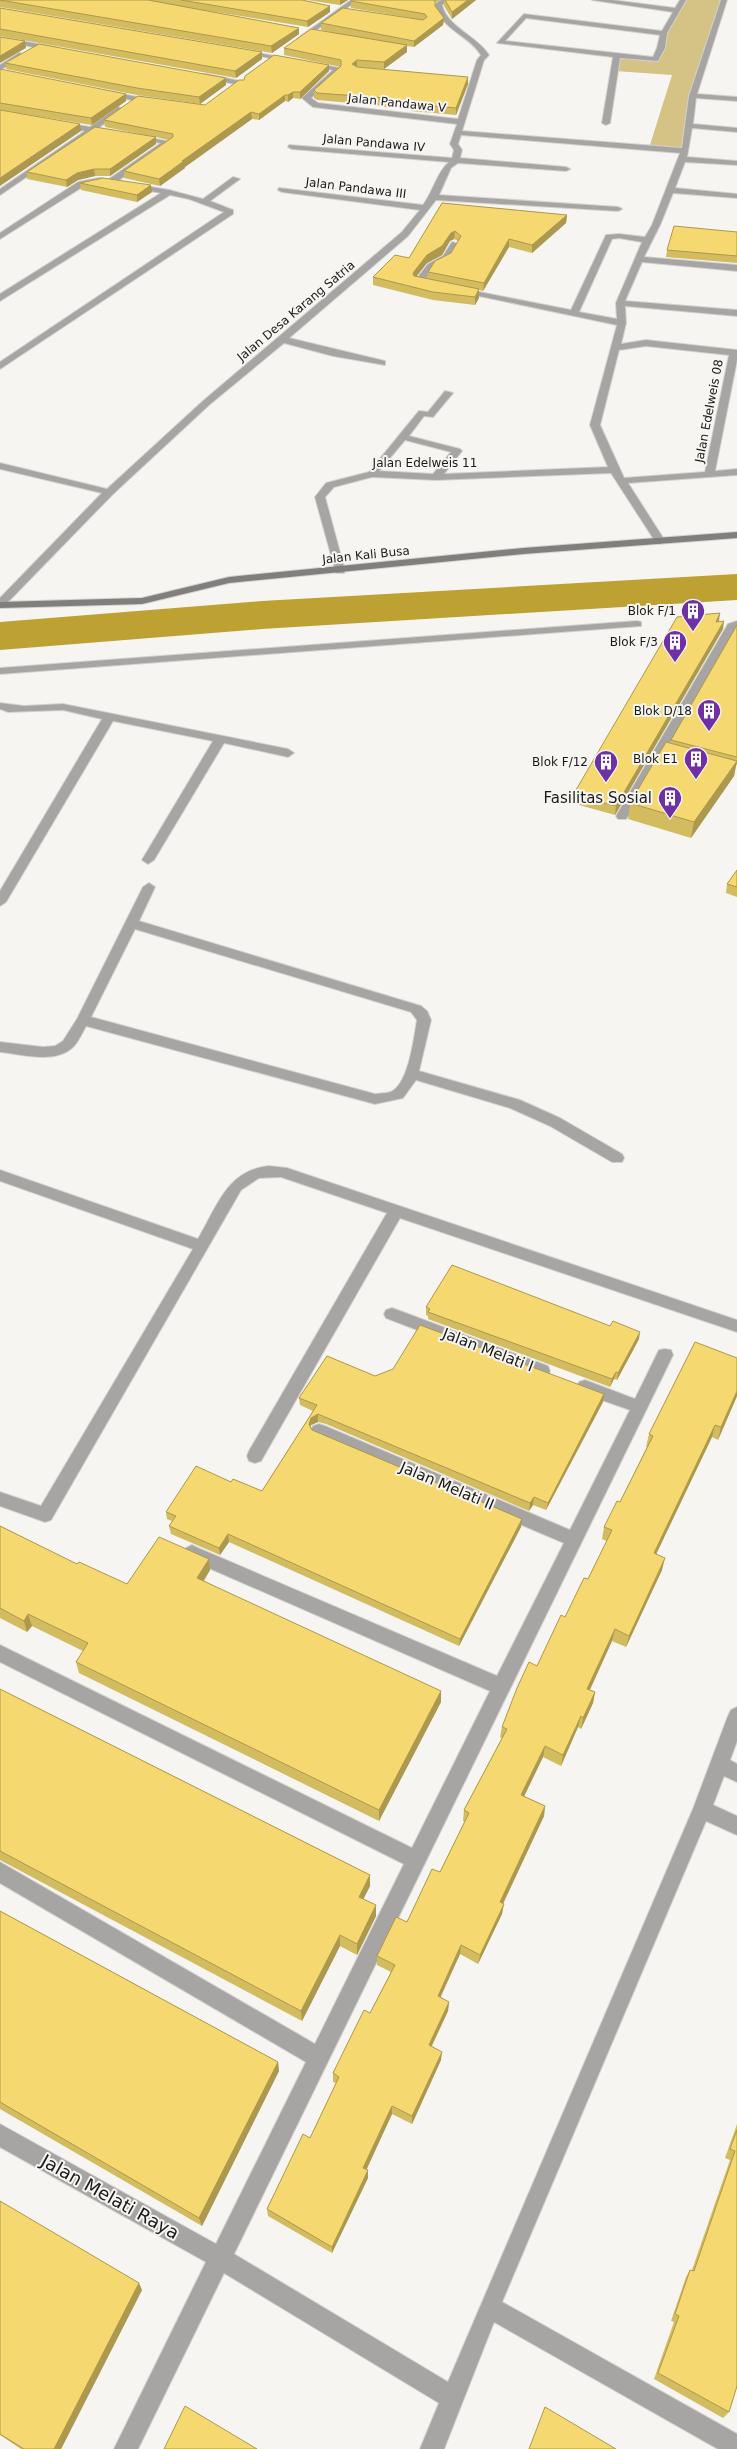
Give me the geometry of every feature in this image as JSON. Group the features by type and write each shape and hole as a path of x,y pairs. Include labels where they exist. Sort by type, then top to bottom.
{"street":[{"path":"262,67 355,0"},
{"name":"Jalan Desa Karang Satria","path":"0,605 109,492 206,403 405,234 427,208 434,198 448,167 454,161 458,150 454,144 462,122 470,79 480,60 485,55 477,44 445,20 437,7 438,4 446,0"},
{"path":"595,0 677,10"},
{"path":"664,33 524,16 500,43 555,47 617,57 654,58 661,48 664,33 683,0"},
{"path":"660,541 614,470 594,425 622,323 620,303 647,240 661,226 671,190 684,155 694,96 725,3"},
{"path":"332,8 350,11"},
{"path":"300,31 318,34"},
{"path":"0,39 66,51"},
{"path":"0,70 38,46"},
{"path":"238,50 283,52"},
{"name":"Jalan Pandawa V","path":"283,52 337,70 306,98 316,105 462,122"},
{"path":"606,123 617,57"},
{"path":"0,70 10,74"},
{"path":"202,76 240,82"},
{"path":"233,88 247,77"},
{"path":"98,91 165,104"},
{"path":"694,96 737,100"},
{"path":"0,193 90,129 137,99"},
{"path":"53,122 117,134"},
{"path":"690,126 737,130"},
{"path":"458,133 684,155 737,163"},
{"path":"112,181 168,142 126,135"},
{"name":"Jalan Pandawa IV","path":"292,147 566,169"},
{"path":"204,201 236,179"},
{"path":"0,237 81,184 93,180 112,181 169,192 204,201 230,211 230,214 0,366"},
{"name":"Jalan Pandawa III","path":"282,190 427,208"},
{"path":"671,190 737,196"},
{"path":"0,298 169,192"},
{"path":"434,198 618,209"},
{"path":"574,313 609,237 619,236 647,240"},
{"path":"455,244 446,258 431,266 418,282 622,323"},
{"path":"639,259 737,268"},
{"path":"620,303 737,313"},
{"path":"281,339 332,353 382,363"},
{"path":"616,348 646,343 735,352"},
{"name":"Jalan Edelweis 08","path":"709,474 735,352"},
{"path":"372,474 422,413 430,415 448,392"},
{"path":"403,437 456,451 436,477"},
{"path":"0,466 109,492"},
{"name":"Jalan Edelweis 11","path":"340,571 320,497 330,485 354,477 372,474 436,477 614,470"},
{"path":"621,480 737,472"},
{"name":"Jalan Kali Busa","path":"0,605 142,601 229,580 340,571 524,551 737,535"},
{"path":"0,671 637,624"},
{"path":"622,816 665,752 733,624 737,624"},
{"path":"0,706 21,710 63,707 288,753"},
{"path":"0,902 109,716"},
{"path":"148,860 220,740"},
{"path":"0,1047 43,1052 58,1051 68,1044 83,1020 149,887"},
{"path":"83,1020 375,1099 389,1097 401,1092 411,1074 424,1020 422,1014 416,1008 131,922"},
{"path":"411,1074 515,1104 555,1122 617,1158"},
{"path":"0,1499 45,1515 236,1186 244,1179 264,1171 282,1172 737,1326"},
{"path":"0,1174 202,1246"},
{"path":"255,1456 396,1211"},
{"name":"Jalan Melati I","path":"392,1314 640,1408"},
{"path":"126,2449 665,1355"},
{"name":"Jalan Melati II","path":"319,1431 574,1540"},
{"path":"179,1547 502,1687"},
{"path":"0,1653 416,1860"},
{"path":"432,2449 489,2307 702,1809 728,1769 737,1716"},
{"path":"702,1809 737,1826"},
{"path":"0,1872 319,2058"},
{"name":"Jalan Melati Raya","path":"0,2135 220,2258 453,2398"},
{"path":"489,2307 737,2447"}],"shaded area":[{"path":"683,0 724,0 693,96 685,150 649,148 672,75 615,71 617,57 655,58 664,33"}],"building":[{"path":"0,0 148,0 299,28 271,46"},
{"path":"181,0 302,0 330,6 307,21"},
{"path":"435,0 435,6 444,18 414,41 321,23 343,8 423,20 427,17 425,14 351,1"},
{"path":"445,0 468,0 452,12"},
{"path":"0,8 262,52 235,71 0,29"},
{"path":"311,29 407,45 384,62 357,60 352,64 357,67 468,77 456,108 411,104 412,102 385,100 386,98 317,93 314,90 341,66 341,60 284,48"},
{"path":"0,37 25,41 0,56"},
{"path":"39,44 226,78 199,97 137,88 5,63"},
{"path":"274,55 329,65 300,92 285,95 259,114 251,112 159,179 124,171 173,137 173,134 104,120 138,96 205,105 239,80 244,80 245,76"},
{"path":"0,69 126,94 91,118 0,103"},
{"path":"0,110 80,124 0,178"},
{"path":"95,127 156,137 110,169 94,169 77,173 66,180 27,172"},
{"path":"103,178 151,185 137,195 80,183"},
{"path":"442,203 567,215 532,245 509,239 484,283 428,272 435,261 451,253 461,236 455,231 451,233 442,246 427,255 413,273 414,276 479,289 475,297 433,292 373,277 395,255 409,258"},
{"path":"674,226 737,232 737,256 667,250"},
{"path":"720,613 716,622 724,621 616,806 573,795 677,617"},
{"path":"737,625 737,757 671,740"},
{"path":"666,742 737,761 694,822 630,803"},
{"path":"737,870 737,887 727,884"},
{"path":"452,1265 610,1326 613,1321 640,1332 618,1373 616,1372 612,1379 428,1312 430,1309 426,1307"},
{"path":"420,1325 604,1394 548,1503 534,1497 530,1503 318,1414 311,1418 309,1424 312,1430 522,1519 460,1639 228,1534 219,1548 169,1526 176,1516 166,1512 196,1466 231,1482 233,1479 262,1491 317,1405 299,1398 327,1356 375,1376 393,1369"},
{"path":"695,1342 737,1358 737,1391 721,1427 715,1425 654,1553 665,1558 629,1636 615,1629 587,1689 595,1692 583,1718 581,1716 563,1755 545,1746 521,1795 545,1806 500,1902 504,1904 480,1955 461,1945 438,1996 449,2002 429,2045 442,2052 412,2116 392,2106 363,2168 368,2170 332,2247 267,2209 303,2134 310,2138 339,2077 333,2073 364,2010 370,2013 395,1965 377,1956 396,1917 407,1922 432,1869 440,1872 469,1813 464,1810 507,1729 502,1727 529,1662 537,1666 561,1615 565,1617 584,1578 588,1579 612,1530 604,1527 617,1501 620,1502 653,1436 649,1434"},
{"path":"0,1526 77,1564 79,1562 127,1584 159,1537 209,1559 197,1578 441,1691 379,1810 76,1662 88,1643 28,1614 24,1621 0,1608"},
{"path":"0,1689 370,1875 359,1897 376,1905 357,1944 340,1935 301,2011 0,1851"},
{"path":"0,1911 278,2062 199,2218 0,2102"},
{"path":"737,2130 737,2386 729,2412 658,2373 679,2316 675,2314 690,2270 694,2271 735,2151 730,2149"},
{"path":"0,2201 139,2283 54,2449 24,2449 0,2434"},
{"path":"185,2406 257,2449 164,2449"},
{"path":"545,2407 616,2449 529,2449"}],"waterway":[{"path":"0,636 262,615 737,587"}],"place":[{"name":"Blok F/1","path":"693,632"},
{"name":"Blok F/3","path":"675,663"},
{"name":"Blok D/18","path":"709,732"},
{"name":"Blok E1","path":"696,780"},
{"name":"Blok F/12","path":"606,783"},
{"name":"Fasilitas Sosial","path":"670,819"}]}
